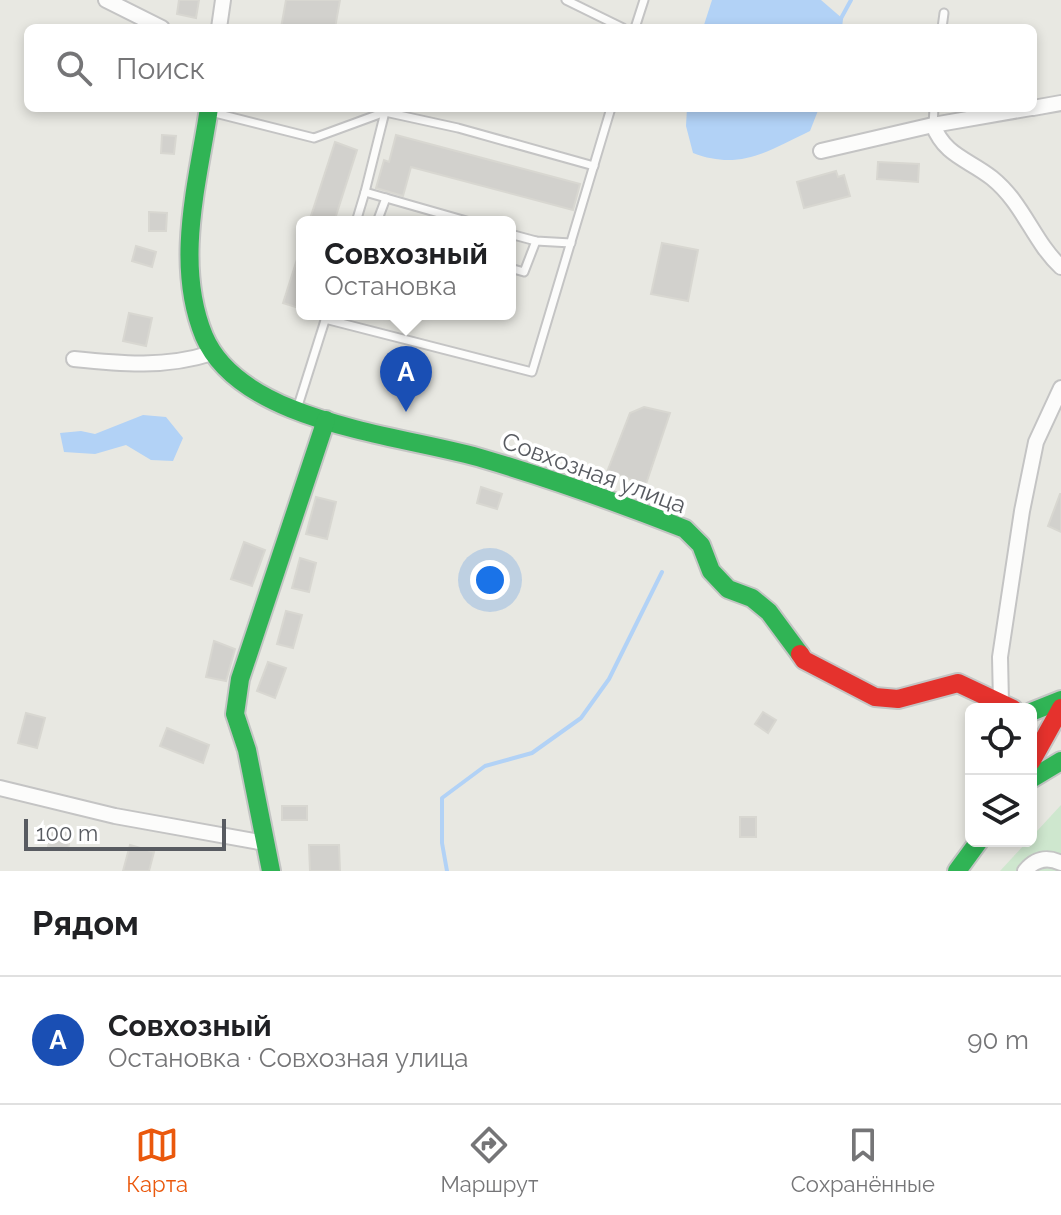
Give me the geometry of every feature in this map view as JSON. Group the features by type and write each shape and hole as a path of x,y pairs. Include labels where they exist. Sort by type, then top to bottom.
{"main road":[{"path":"209,112 189,229 191,281 202,333 212,353"},
{"name":"Совхозная улица","path":"212,353 267,397 296,411 479,457 685,529 701,545 711,571 728,589 752,598 769,612 804,660 875,697 898,699 958,683 1001,703"},
{"path":"271,871 247,750 235,714 240,679 326,420"},
{"path":"1037,712 1061,700"},
{"path":"1037,754 1056,731 1061,708"},
{"path":"1037,719 1056,731"},
{"path":"1037,775 1061,761"},
{"path":"957,871 975,847"}],"street":[{"path":"106,0 154,24"},
{"path":"220,24 223,0"},
{"path":"1037,107 1061,103"},
{"path":"821,151 933,125 1009,112"},
{"path":"933,125 940,143 993,179 1031,221 1043,250 1061,267"},
{"path":"74,359 130,365 183,362 212,353"},
{"path":"1007,703 1000,657 1022,511 1036,442 1061,388"},
{"path":"0,788 115,816 265,843"},
{"path":"1025,871 1032,862 1051,858 1061,863"}],"lane":[{"path":"566,0 615,24"},
{"path":"636,24 644,0"},
{"path":"943,24 944,13"},
{"path":"216,112 314,138 385,112 458,128 594,166"},
{"path":"358,216 385,112"},
{"path":"337,320 532,372 610,112"},
{"path":"933,125 934,112"},
{"path":"365,192 449,216"},
{"path":"379,216 386,198"},
{"path":"516,236 536,241 571,243"},
{"path":"516,270 524,272 536,241"},
{"path":"296,411 325,320"}],"green space":[{"path":"1061,805 1061,871 1000,871 1022,847 1037,847 1037,831"}],"water":[{"path":"712,0 821,0 843,19 842,24 704,24"},
{"path":"687,112 817,112 810,131 740,159 725,160 693,153 686,126"},
{"path":"143,415 166,417 183,438 173,461 151,460 126,445 95,454 64,452 60,433 81,431 95,434"}],"building":[{"path":"179,0 199,0 196,18 177,14"},
{"path":"286,0 340,0 336,24 282,24"},
{"path":"162,135 176,136 174,154 161,153"},
{"path":"396,135 580,184 573,210 411,167 403,196 376,188 384,160 389,162"},
{"path":"335,142 357,150 336,216 311,216"},
{"path":"878,162 919,164 918,182 877,179"},
{"path":"836,171 838,177 844,175 850,196 804,208 797,182"},
{"path":"149,212 167,213 166,231 149,231"},
{"path":"662,243 698,250 688,301 651,294"},
{"path":"136,246 156,252 152,267 132,261"},
{"path":"296,262 296,307 283,303"},
{"path":"129,313 152,318 146,346 123,341"},
{"path":"644,407 670,413 646,484 607,472 630,413"},
{"path":"481,487 502,494 497,509 477,503"},
{"path":"1061,494 1061,532 1048,526"},
{"path":"316,497 336,502 327,539 306,534"},
{"path":"244,542 265,550 252,586 231,579"},
{"path":"300,558 316,563 309,592 292,588"},
{"path":"286,611 302,615 293,648 277,644"},
{"path":"214,641 235,649 226,681 206,677"},
{"path":"268,662 286,668 275,698 257,691"},
{"path":"763,712 776,720 768,733 755,724"},
{"path":"26,713 45,718 37,748 18,743"},
{"path":"167,728 209,745 203,763 160,746"},
{"path":"282,806 307,806 307,820 282,820"},
{"path":"740,817 756,817 756,837 740,837"},
{"path":"51,828 71,831 68,850 48,847"},
{"path":"130,845 154,852 149,871 123,871"},
{"path":"309,845 339,845 340,871 310,871"}],"waterway":[{"path":"839,22 851,0"},
{"path":"447,871 442,843 442,798 485,766 532,753 581,718 609,679 662,572"}],"traffic: fast":[{"path":"208,112 189,251 195,308 204,336 223,366 252,389 328,422 484,459 685,529 701,545 711,571 728,589 752,598 769,612 800,654"},
{"path":"271,871 247,750 235,714 240,679 326,420"},
{"path":"1037,710 1061,700"},
{"path":"1037,775 1061,761"},
{"path":"957,871 975,847"}],"traffic: jam":[{"path":"800,654 804,660 875,697 898,699 958,683 1000,703"},
{"path":"1037,751 1061,708"}],"place":[{"name":"Совхозный","path":"406,412"}]}
